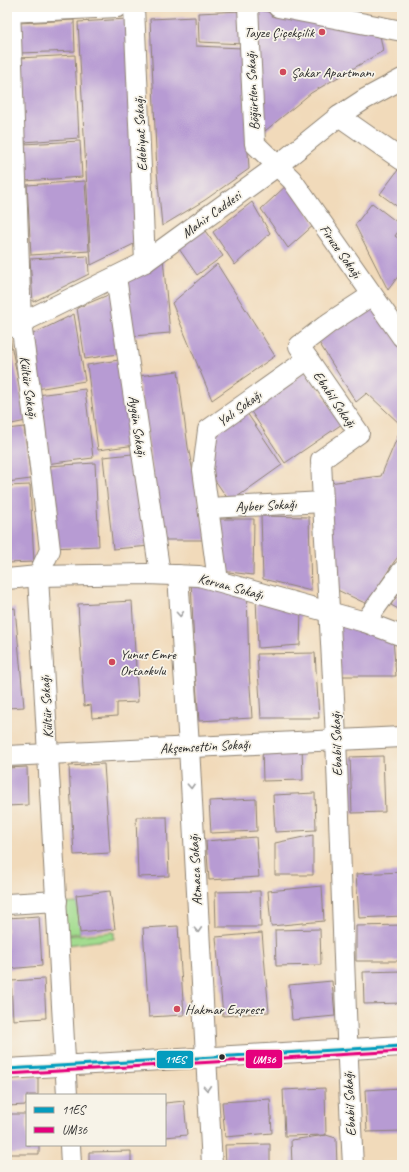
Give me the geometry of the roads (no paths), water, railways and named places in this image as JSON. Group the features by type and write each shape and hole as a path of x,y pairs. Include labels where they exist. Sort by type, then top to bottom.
{"street":[{"path":"9,10 118,7"},
{"name":"Edebiyat Sokağı","path":"134,7 145,262"},
{"name":"Böğürtlen Sokağı","path":"248,7 255,144 277,166"},
{"path":"278,7 371,16 402,31"},
{"name":"Kültür Sokağı","path":"9,10 14,325 36,434 50,550 38,576 68,1094"},
{"name":"Mahir Caddesi","path":"14,325 145,262 277,166 339,116 365,99 402,79"},
{"path":"339,116 402,160"},
{"name":"Firuze Sokağı","path":"277,166 292,180 402,337"},
{"name":"Aygün Sokağı","path":"116,277 169,575"},
{"path":"308,359 299,346 329,323 372,295"},
{"name":"Ebabil Sokağı","path":"308,359 359,433 321,460 336,740 347,1049 353,1165"},
{"name":"Yalı Sokağı","path":"218,581 203,470 208,430 308,359"},
{"name":"Ayber Sokağı","path":"209,508 323,502"},
{"path":"365,622 402,571"},
{"name":"Atmaca Sokağı","path":"169,575 189,747 212,1165"},
{"name":"Kervan Sokağı","path":"7,579 38,576 199,576 365,622 402,636"},
{"name":"Akşemsettin Sokağı","path":"7,756 402,737"},
{"path":"7,904 57,901"},
{"path":"7,1069 402,1046"},
{"path":"70,1146 71,1165"}],"place":[{"name":"Tayze Çiçekçilik","path":"322,32"},
{"name":"Şakar Apartmanı","path":"283,72"},
{"name":"Yunus Emre Ortaokulu","path":"112,662"},
{"name":"Hakmar Express","path":"177,1009"}]}
